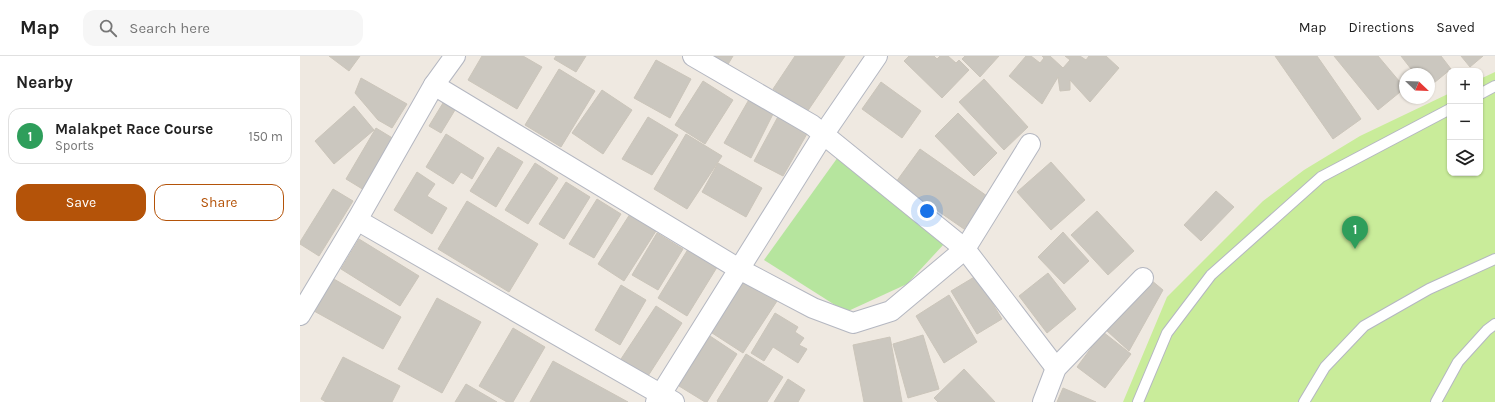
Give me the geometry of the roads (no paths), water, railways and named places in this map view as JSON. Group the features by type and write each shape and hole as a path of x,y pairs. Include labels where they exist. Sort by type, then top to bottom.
{"street":[{"path":"300,315 357,220 434,85 455,56"},
{"path":"693,56 812,125 964,250 1056,368"},
{"path":"357,220 663,399 739,269 823,135 877,56"},
{"path":"434,85 739,269 813,308 853,324 891,311 964,250 1030,144"},
{"path":"1043,402 1056,368 1143,278"}],"lane":[{"path":"1483,92 1495,86"},
{"path":"1138,402 1167,333 1211,275 1321,177 1447,111"},
{"path":"1304,402 1325,367 1364,326 1429,289 1495,259"},
{"path":"1436,402 1458,362 1487,330 1495,324"}],"place":[{"name":"Malakpet Race Course","path":"1355,249"}]}
